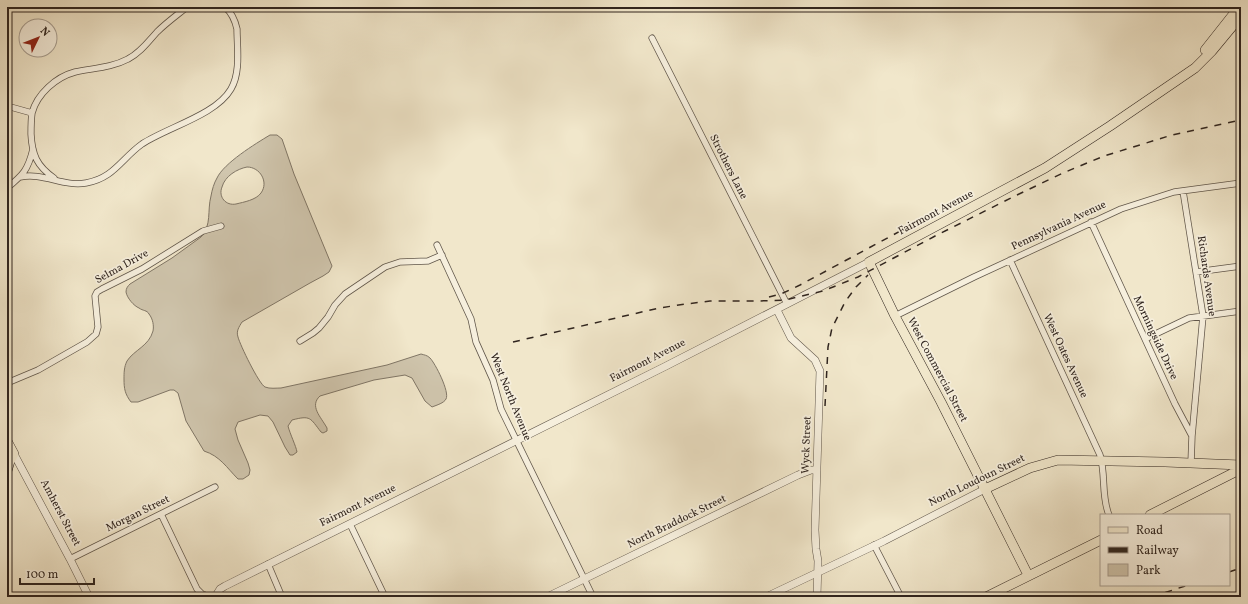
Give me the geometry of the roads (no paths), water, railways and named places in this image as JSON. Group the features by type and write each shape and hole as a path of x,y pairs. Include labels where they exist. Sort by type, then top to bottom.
{"main road":[{"path":"1180,78 1200,56 1239,7"},
{"path":"1180,78 1195,68 1207,57 1241,16"},
{"name":"Fairmont Avenue","path":"869,262 1045,168 1180,78"},
{"name":"West Commercial Street","path":"869,262 1028,575"},
{"name":"Amherst Street","path":"7,441 14,454"},
{"path":"7,470 14,454"},
{"name":"North Loudoun Street","path":"985,489 1030,468 1049,462 1072,460 1191,463 1238,468"},
{"path":"1152,514 1238,468"},
{"path":"986,597 1100,540"}],"street":[{"path":"7,188 20,177 27,168 32,149 32,113 40,97 56,81 68,74 111,66 129,59 166,23 187,7"},
{"path":"20,177 32,175 65,183 80,184 104,178 145,143 204,113 222,101 234,83 237,65 236,23 231,13 225,7"},
{"name":"Strothers Lane","path":"652,38 787,304"},
{"path":"7,106 32,113"},
{"path":"32,149 44,170 58,181"},
{"name":"Pennsylvania Avenue","path":"896,316 1010,260 1091,222 1121,210 1174,192 1241,183"},
{"name":"Richards Avenue","path":"1183,191 1203,316 1192,436"},
{"name":"Morningside Drive","path":"1091,222 1175,404 1192,436"},
{"name":"Selma Drive","path":"7,383 38,370 93,338 98,327 95,296 98,292 115,281 142,269 203,231 221,226"},
{"name":"West North Avenue","path":"437,245 471,319 476,342 493,380 501,409 593,597"},
{"path":"300,341 320,328 335,305 345,294 385,268 400,262 428,261 442,255"},
{"name":"West Oates Avenue","path":"1010,260 1102,461"},
{"name":"Fairmont Avenue","path":"215,597 216,594 225,586 666,366 869,262"},
{"path":"1196,272 1241,266"},
{"name":"Wyck Street","path":"777,310 791,338 815,360 820,371 815,530 818,571 817,597"},
{"path":"1145,339 1189,318 1241,312"},
{"path":"1191,463 1192,436"},
{"name":"Amherst Street","path":"14,454 89,597"},
{"path":"1102,461 1104,501 1109,514"},
{"name":"North Braddock Street","path":"547,597 798,474 811,470 817,470"},
{"name":"Morgan Street","path":"70,559 215,487"},
{"name":"North Loudoun Street","path":"766,597 985,489"},
{"path":"161,514 197,589 202,594 209,597"},
{"path":"350,524 385,597"},
{"path":"874,545 901,597"},
{"path":"268,564 282,597"}],"railway":[{"path":"513,342 659,308 710,301 785,300 823,291 858,277 1017,195 1063,173 1104,156 1172,135 1241,120"},
{"path":"769,297 781,294 800,285 906,228"},
{"path":"825,406 828,347 832,328 845,302 856,287 868,275"},
{"path":"1230,572 1241,568"},
{"path":"1152,597 1185,586"}]}
